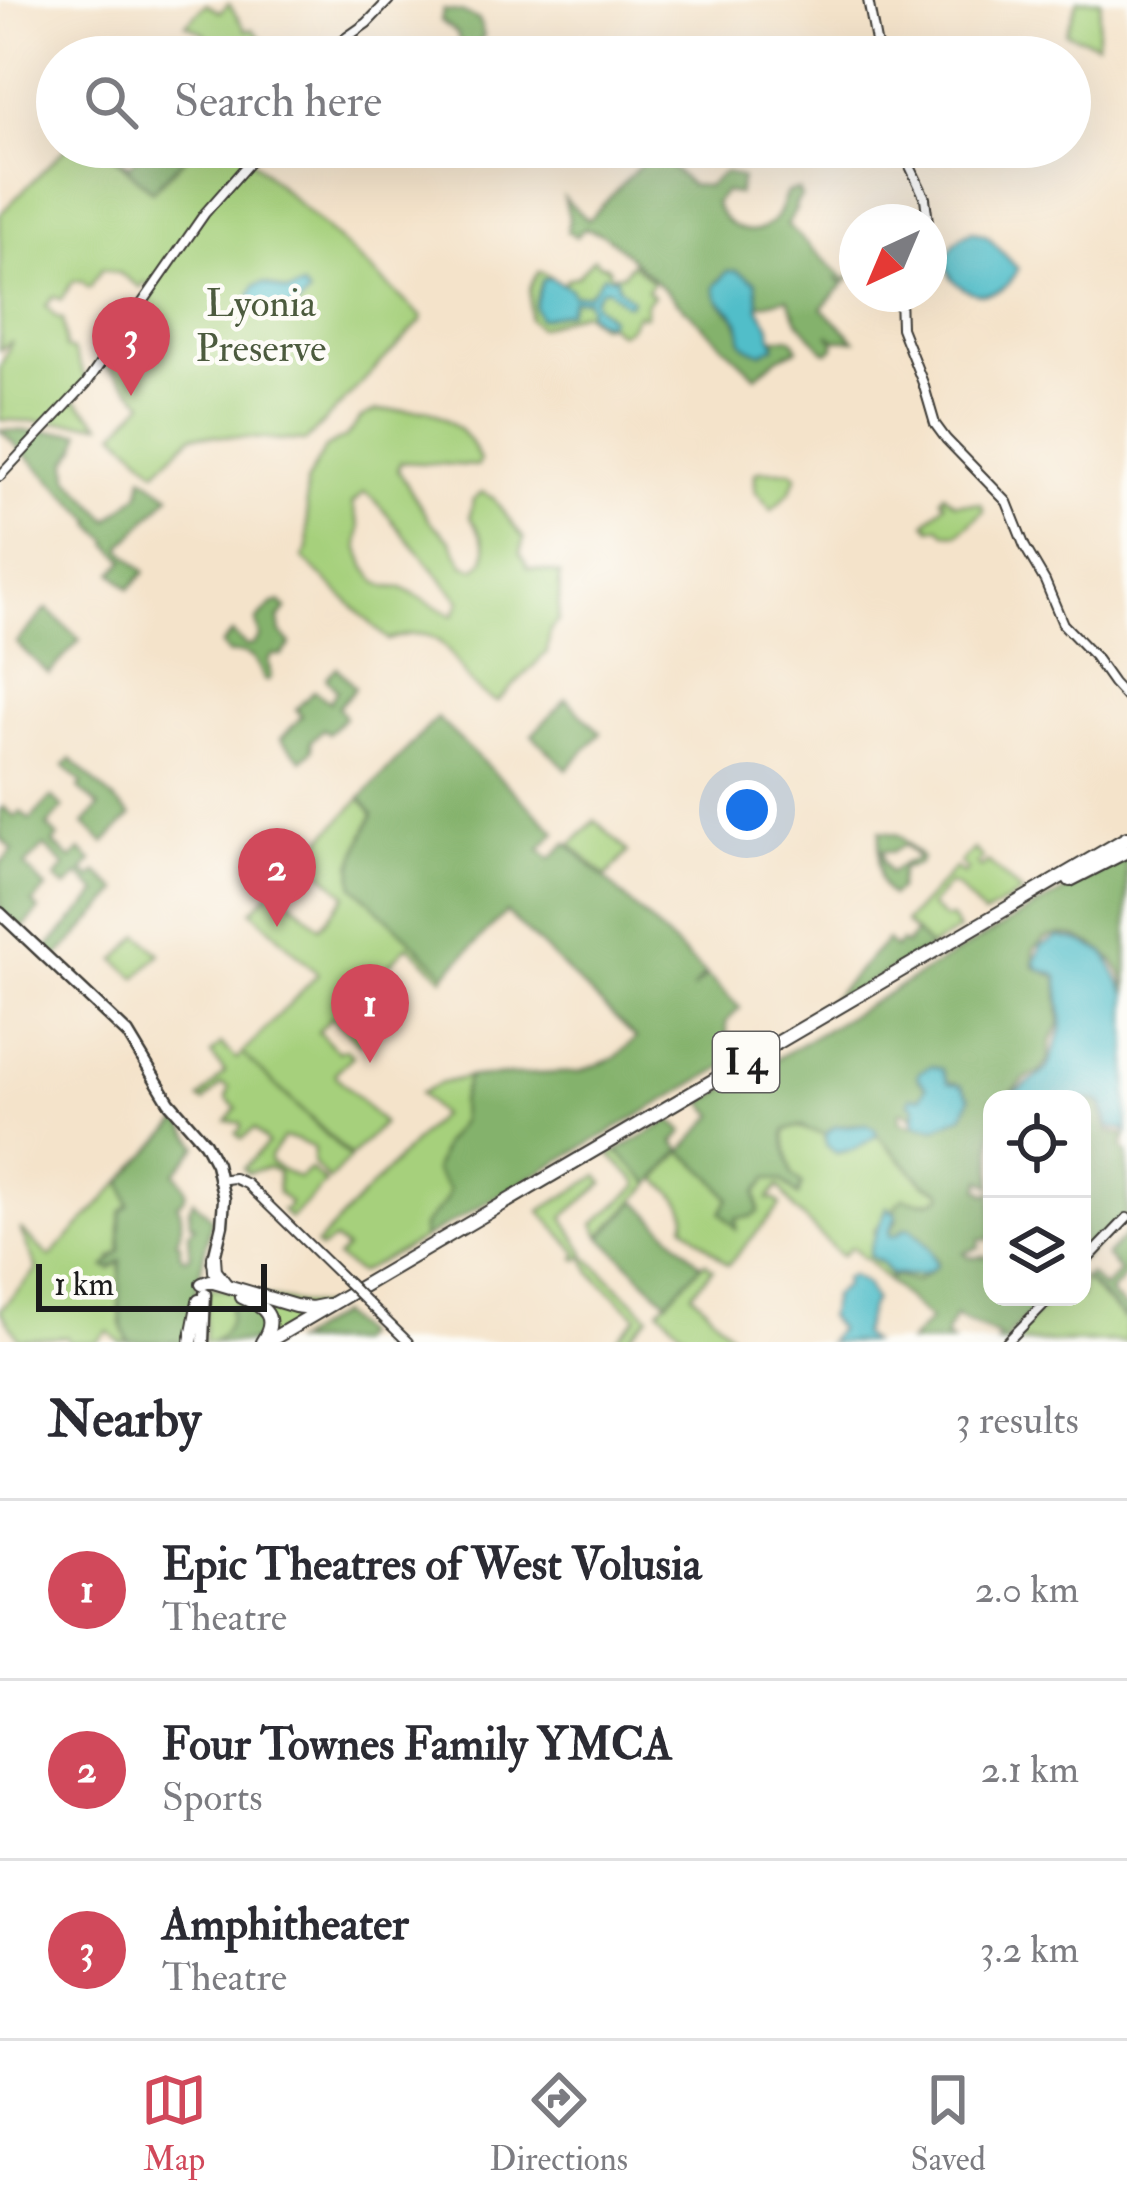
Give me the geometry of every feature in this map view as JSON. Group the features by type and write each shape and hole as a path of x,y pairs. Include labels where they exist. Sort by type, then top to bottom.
{"highway":[{"name":"I 4","path":"264,1342 1109,848 1127,842"},
{"name":"I 4","path":"281,1342 1127,842"},
{"path":"214,1257 217,1275 231,1288"},
{"path":"203,1290 214,1286 262,1307 269,1321 264,1342"},
{"path":"203,1290 231,1288 304,1308 341,1301"},
{"path":"197,1342 203,1290"}],"main road":[{"path":"349,36 389,0"},
{"path":"868,0 875,36"},
{"path":"0,476 86,385 205,213 245,168"},
{"path":"911,168 926,204"},
{"path":"901,312 901,328 935,424 1007,502 1063,624 1127,698"},
{"path":"0,915 128,1034 169,1102 216,1164 222,1181 223,1218 203,1290"},
{"path":"197,1134 222,1181 203,1290"},
{"path":"222,1181 248,1184 408,1342"},
{"path":"1091,1254 1127,1216"},
{"path":"1005,1342 1040,1306"}],"green space":[{"path":"1078,0 1101,0 1097,44 1091,36 1066,33"},
{"path":"206,4 220,12 229,4 246,31 252,29 259,36 206,36 186,24"},
{"path":"443,10 461,12 479,20 484,36 458,36 441,21"},
{"name":"Lyonia Preserve","path":"46,168 126,168 152,192 175,168 260,168 422,317 306,441 193,435 156,471 116,432 144,402 103,362 152,289 144,282 141,288 119,273 102,269 89,288 82,281 73,281 61,300 54,296 46,306 63,319 66,348 73,350 89,379 73,398 101,424 0,420 0,367 12,341 0,350 0,214"},
{"path":"127,168 174,168 152,191"},
{"path":"638,168 671,168 691,185 707,186 725,172 742,179 738,194 724,192 715,203 731,224 748,231 773,221 787,192 798,190 801,197 787,225 839,273 839,280 835,277 839,289 822,308 855,340 836,340 828,334 834,348 824,351 798,321 788,298 758,305 752,280 728,271 717,282 720,303 736,320 742,342 754,350 775,346 775,338 792,338 798,349 756,376 615,243 585,228 576,237 567,232 564,198 588,220"},
{"path":"594,258 613,275 623,274 632,263 653,282 647,290 653,296 646,303 646,315 638,313 629,328 619,333 582,312 539,328 529,319 530,289 539,271 564,284"},
{"path":"428,410 453,424 472,444 478,466 400,462 398,470 464,565 475,569 485,557 485,544 470,517 473,500 482,492 493,498 524,539 520,553 528,568 560,574 558,621 550,630 547,652 497,702 468,680 450,653 428,636 411,634 388,640 303,558 308,548 306,483 325,448 376,411","holes":["364,492 460,601 453,616 402,588 386,587 366,568 352,504"]},
{"path":"0,430 81,433 68,460 69,478 109,520 140,493 143,476 170,495 122,546 145,572 129,589 113,573 125,560 94,522"},
{"path":"759,471 791,471 797,476 790,492 772,510 755,491"},
{"path":"944,494 955,503 981,504 984,511 958,534 931,529 926,523 945,503"},
{"path":"280,602 286,609 279,618 281,633 291,644 282,655 268,660 271,677 267,681 252,658 229,654 221,645 232,633 246,646 253,645 260,637 256,621"},
{"path":"47,609 80,640 49,674 16,643"},
{"path":"337,667 355,688 338,707 345,717 329,733 323,729 311,741 312,750 302,760 281,739 302,716 296,709 314,691 330,702 337,690 326,678"},
{"path":"566,699 601,733 567,769 532,735"},
{"path":"437,718 556,832 540,849 550,859 567,843 705,974 692,990 707,976 740,1008 726,1022 730,1063 423,1239 423,1226 445,1202 449,1190 434,1171 444,1143 461,1121 460,1102 468,1077 579,1072 615,1058 636,1038 506,912 446,974 354,886 355,859 373,814 361,798"},
{"path":"71,759 131,816 104,843 84,824 99,807 64,766"},
{"path":"52,797 63,808 47,826 58,837 53,843 71,859 80,850 92,861 83,871 91,878 97,872 119,891 53,962 43,953 98,893 79,875 66,888 55,878 65,866 44,846 25,866 46,888 33,903 39,910 21,930 0,910 0,864 13,850 0,838 0,811 3,807 15,817 21,812 30,820"},
{"path":"361,798 373,814 352,865 354,886 446,974 443,978 408,945 373,982 362,973 335,1001 337,1011 365,1038 360,1044 332,1017 318,1032 339,1052 345,1049 353,1056 336,1076 383,1123 351,1156 244,1055 350,1158 329,1180 313,1163 314,1148 283,1138 270,1163 299,1178 310,1169 326,1183 290,1219 282,1210 290,1202 278,1193 278,1171 267,1168 247,1173 243,1169 268,1143 254,1129 242,1139 236,1133 241,1123 227,1121 237,1108 227,1099 229,1088 222,1084 204,1102 200,1099 225,1072 211,1054 221,1044 237,1059 318,974 252,911 275,886 320,927 346,895 305,857"},
{"path":"595,820 628,852 606,877 571,845"},
{"path":"880,831 899,835 922,858 918,865 901,869 898,890 891,896 881,882 879,853 890,873 916,856 905,845 892,852 879,850"},
{"path":"974,849 983,858 977,864 981,868 988,862 1022,893 984,915 949,884 930,906 945,919 951,918 959,930 930,947 905,922 955,868 963,874 967,870 960,863"},
{"path":"1127,858 1127,994 1117,966 1092,944 1070,936 1047,938 1034,949 1034,967 1057,977 1060,1024 1048,1059 1040,1072 1013,1090 983,1090 983,1181 979,1188 983,1192 983,1239 979,1247 964,1253 983,1256 983,1306 1036,1307 1006,1342 997,1342 1000,1337 955,1316 945,1335 952,1342 909,1342 930,1320 887,1280 894,1276 916,1281 937,1261 915,1232 905,1228 890,1237 889,1231 897,1220 895,1206 904,1197 928,1201 942,1196 942,1191 925,1184 875,1129 857,1124 826,1134 802,1126 786,1130 792,1175 802,1184 798,1196 783,1181 768,1178 756,1193 759,1212 736,1218 736,1229 721,1212 729,1198 682,1151 715,1115 703,1102","holes":["919,1079 956,1083 964,1115 935,1128 901,1123 899,1113 913,1118 915,1107 909,1102 925,1094 926,1088"]},
{"path":"916,933 930,947 821,1010 887,940 895,948"},
{"path":"140,935 160,954 136,978 116,960"},
{"path":"468,1077 461,1121 444,1143 435,1170 449,1190 445,1202 423,1226 423,1239 359,1273 337,1258 346,1249 334,1240 320,1249 316,1245 440,1115 420,1093"},
{"path":"1091,1100 1101,1105 1109,1132 1126,1135 1122,1147 1127,1154 1127,1213 1091,1250 1091,1198"},
{"path":"180,1120 198,1146 175,1173 185,1189 185,1197 177,1204 181,1222 176,1241 184,1258 190,1256 189,1232 195,1225 190,1223 193,1200 212,1218 185,1342 129,1342 120,1313 121,1261 111,1269 105,1267 120,1251 121,1212 129,1205 122,1181"},
{"path":"671,1120 684,1132 674,1142 681,1150 651,1184 617,1151"},
{"path":"794,1126 826,1134 824,1139 837,1153 855,1149 877,1135 924,1184 942,1191 942,1196 931,1201 901,1203 895,1206 897,1213 887,1207 874,1230 876,1261 884,1264 888,1274 928,1272 916,1281 887,1280 852,1247 841,1256 795,1210 779,1186 768,1199 781,1205 728,1265 684,1225 683,1205 657,1179 682,1151 729,1199 722,1212 735,1227 736,1218 759,1208 756,1193 768,1178 783,1181 797,1195 799,1181 791,1175 784,1135"},
{"path":"617,1151 651,1184 600,1236 594,1224 638,1186 610,1155"},
{"path":"598,1176 604,1183 563,1217 584,1254 649,1316 624,1342 614,1342 637,1317 591,1273 583,1256 575,1258 578,1253 540,1211"},
{"path":"122,1181 129,1205 120,1215 120,1251 111,1258 111,1269 121,1261 121,1324 129,1342 120,1342 108,1331 97,1342 69,1342 67,1337 19,1339 0,1310 37,1270 20,1229 50,1257"},
{"path":"637,1201 701,1265 667,1301 601,1237"},
{"path":"1127,1234 1127,1275 1110,1293 1127,1310 1127,1321 1091,1284 1091,1276 1104,1288 1120,1271 1106,1256"},
{"path":"705,1262 713,1269 692,1293 738,1342 693,1342 659,1309"},
{"path":"1091,1286 1127,1322 1127,1342 1010,1342 1044,1306 1091,1306"},
{"path":"211,1287 324,1307 265,1342 251,1305 239,1304 230,1308 228,1326 221,1336 204,1342"},
{"path":"239,1304 261,1311 265,1324 257,1342 212,1342 227,1328 230,1308"},
{"path":"339,1314 361,1335 355,1342 293,1342"}],"water":[{"path":"972,231 987,236 1018,269 1005,286 990,294 973,293 950,274 947,260 954,245"},
{"path":"728,271 756,282 759,308 775,346 762,353 743,343 739,322 716,294 714,287"},
{"path":"604,275 617,278 618,286 632,300 625,304 608,288 602,289 594,299 610,318 607,323 587,312 587,299 573,300 568,312 539,319 535,307 542,280 551,278 573,295 589,294"},
{"path":"263,283 288,292 303,287 309,295 294,309 252,304 255,285"},
{"path":"1058,937 1105,953 1127,995 1127,1132 1109,1128 1102,1104 1091,1100 1091,1090 1018,1090 1045,1071 1062,1026 1058,977 1035,963 1041,946"},
{"path":"931,1066 942,1069 948,1083 961,1085 970,1097 964,1115 935,1128 914,1124 915,1107 909,1102 911,1097 921,1097 926,1087 917,1076"},
{"path":"867,1124 877,1135 855,1149 836,1153 826,1145 826,1134 834,1127"},
{"path":"887,1207 897,1215 890,1236 911,1229 930,1249 937,1265 932,1269 915,1275 890,1274 869,1256"},
{"path":"851,1275 866,1284 874,1300 861,1334 870,1342 828,1342 838,1329 828,1317 833,1296"}],"place":[{"name":"Amphitheater","path":"131,396"},
{"name":"Four Townes Family YMCA","path":"277,927"},
{"name":"Epic Theatres of West Volusia","path":"370,1063"}]}
